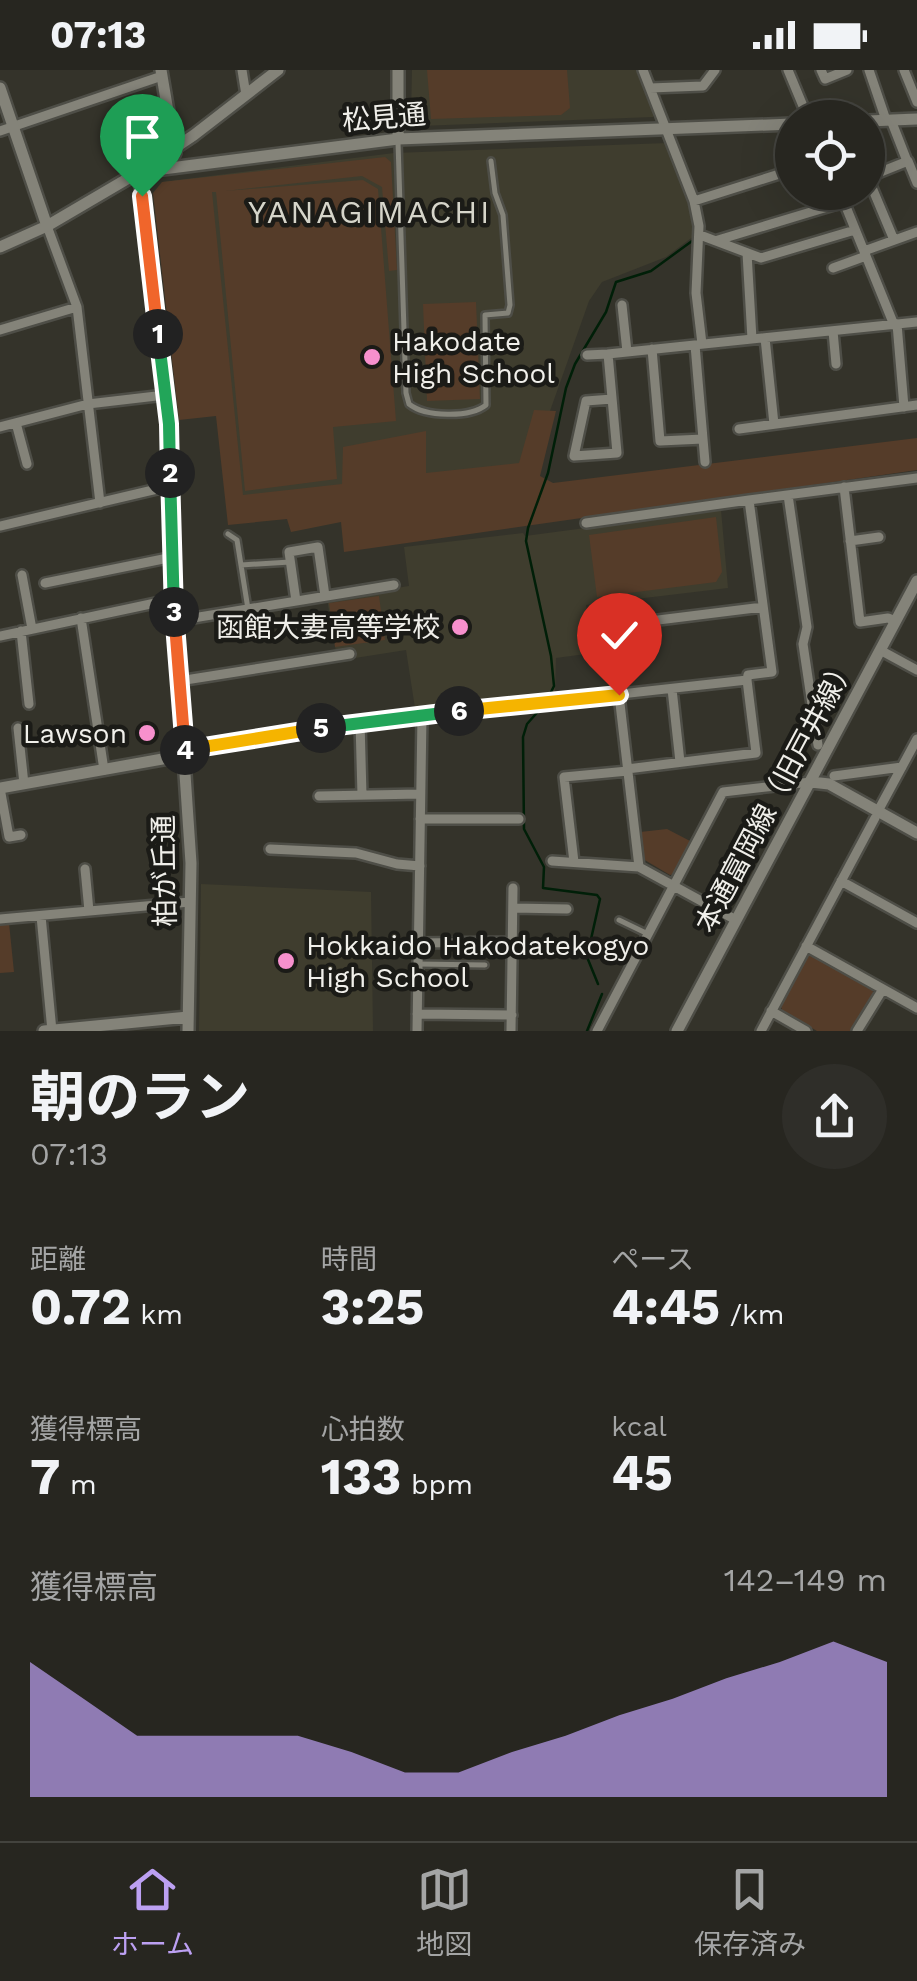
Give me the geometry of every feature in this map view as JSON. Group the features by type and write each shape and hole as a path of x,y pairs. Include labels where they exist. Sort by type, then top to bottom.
{"street":[{"path":"242,70 246,95"},
{"path":"139,172 278,70"},
{"path":"398,70 398,139"},
{"path":"643,70 694,201 700,235 696,293 705,462"},
{"path":"650,88 704,86 714,70"},
{"path":"788,70 800,100"},
{"path":"821,70 825,80 847,70"},
{"path":"869,70 917,183"},
{"path":"904,70 917,102"},
{"path":"6,128 161,73 177,167"},
{"path":"0,88 6,128 77,307 100,503"},
{"path":"885,120 917,119"},
{"name":"松見通","path":"2,243 47,226 139,172 398,139 775,125"},
{"path":"885,170 906,162"},
{"name":"柏が丘通","path":"139,172 165,395 185,753 190,902 188,1024"},
{"path":"694,201 775,175"},
{"path":"716,241 805,210"},
{"path":"847,210 895,325 904,407"},
{"path":"882,210 894,240"},
{"path":"700,235 761,258 855,230"},
{"path":"833,268 917,232"},
{"path":"747,253 752,339"},
{"path":"622,305 627,352"},
{"path":"0,330 77,307"},
{"path":"587,355 917,322"},
{"path":"832,331 836,364"},
{"path":"764,338 774,424"},
{"path":"652,350 660,442 703,438"},
{"path":"608,354 617,453 574,456 586,402 612,399"},
{"path":"0,427 88,404 165,395"},
{"path":"739,429 917,405"},
{"path":"16,423 27,464"},
{"path":"586,522 917,478"},
{"path":"0,526 170,486"},
{"path":"844,488 860,622 888,618 896,621"},
{"path":"788,495 818,744"},
{"path":"574,862 564,776 756,753 746,680 748,675 772,672 749,500"},
{"path":"850,541 880,537"},
{"path":"296,601 289,552 318,547 325,596"},
{"path":"46,583 172,558"},
{"path":"22,575 32,629"},
{"name":"本通富岡線（旧戸井線）","path":"677,1031 917,582"},
{"path":"175,621 394,585"},
{"path":"0,636 174,599"},
{"path":"618,625 763,607"},
{"path":"80,618 104,770"},
{"path":"21,632 29,704"},
{"path":"880,650 917,670"},
{"path":"179,681 350,654"},
{"path":"21,836 9,837 0,788 360,722 746,680"},
{"path":"672,689 680,762"},
{"path":"619,695 639,868"},
{"path":"417,1031 422,716"},
{"path":"360,722 362,795"},
{"path":"18,728 24,784"},
{"path":"761,1031 916,744"},
{"path":"834,776 902,767"},
{"path":"597,1031 724,792 811,782 829,784 877,815 917,832"},
{"path":"320,796 420,794"},
{"path":"420,819 519,819"},
{"path":"270,849 356,853 420,866"},
{"path":"552,860 639,868 736,920"},
{"path":"86,869 90,912"},
{"path":"841,881 917,923"},
{"path":"511,1031 513,888"},
{"path":"0,919 190,902"},
{"path":"513,908 568,909"},
{"path":"40,916 49,1031 188,1024"},
{"path":"418,943 540,944"},
{"path":"806,946 917,1008"},
{"path":"858,1031 883,988"},
{"path":"772,1011 806,1031"},
{"path":"417,1014 512,1015"}],"lane":[{"path":"398,139 406,393 408,404 428,413 473,412 486,405 485,315 508,313 510,305 504,216 495,193 491,161"},
{"path":"228,534 237,540 248,609"},
{"path":"241,566 290,562"},
{"path":"620,920 648,934"},
{"path":"418,964 485,965"}],"shaded area":[{"path":"412,70 638,70 655,113 653,117 420,126 411,115"},
{"path":"427,70 567,70 570,108 561,115 431,119"},
{"name":"Hakodate High School","path":"668,143 690,203 694,236 666,257 602,282 589,301 528,473 232,505 219,414 162,182 394,153"},
{"path":"385,157 391,162 397,270 389,271 382,187 362,176 225,191 363,180 378,189 396,421 333,427 337,479 245,491 216,192 212,192 243,495 342,484 343,447 426,431 426,473 519,463 534,410 556,411 540,476 553,483 917,438 917,470 344,552 341,522 291,532 287,519 228,525 216,416 179,420 153,193 162,182"},
{"path":"476,302 480,399 427,401 423,304"},
{"name":"函館大妻高等学校","path":"721,510 728,588 586,605 593,653 556,658 555,695 423,711 415,708 406,650 355,658 353,650 336,652 327,599 409,586 404,547 523,533 525,536"},
{"path":"716,517 722,572 716,582 597,597 589,535"},
{"path":"379,596 385,640 335,647 329,603"},
{"path":"667,829 692,842 675,874 670,875 643,859 640,832"},
{"name":"Hokkaido Hakodatekogyo High School","path":"201,884 371,892 373,1031 199,1031"},
{"path":"9,923 14,972 0,973 0,924"},
{"path":"812,955 872,989 874,994 852,1031 817,1031 782,1010 807,956"}],"waterway":[{"path":"550,694 554,686 551,656 526,541 548,473 566,388 575,364 606,312 616,282 651,271 692,241"},
{"path":"542,707 527,724 523,737 524,829 544,867 543,888 597,895 600,899 587,957 598,984"},
{"path":"587,1031 602,994"}],"place":[{"name":"Hakodate High School","path":"372,357"},
{"name":"函館大妻高等学校","path":"460,627"},
{"name":"Lawson","path":"147,733"},
{"name":"Hokkaido Hakodatekogyo High School","path":"286,961"}],"district":[{"name":"YANAGIMACHI","path":"370,212"}],"route":[{"path":"142,196 169,424 174,611 185,752 360,722 619,695"}]}
